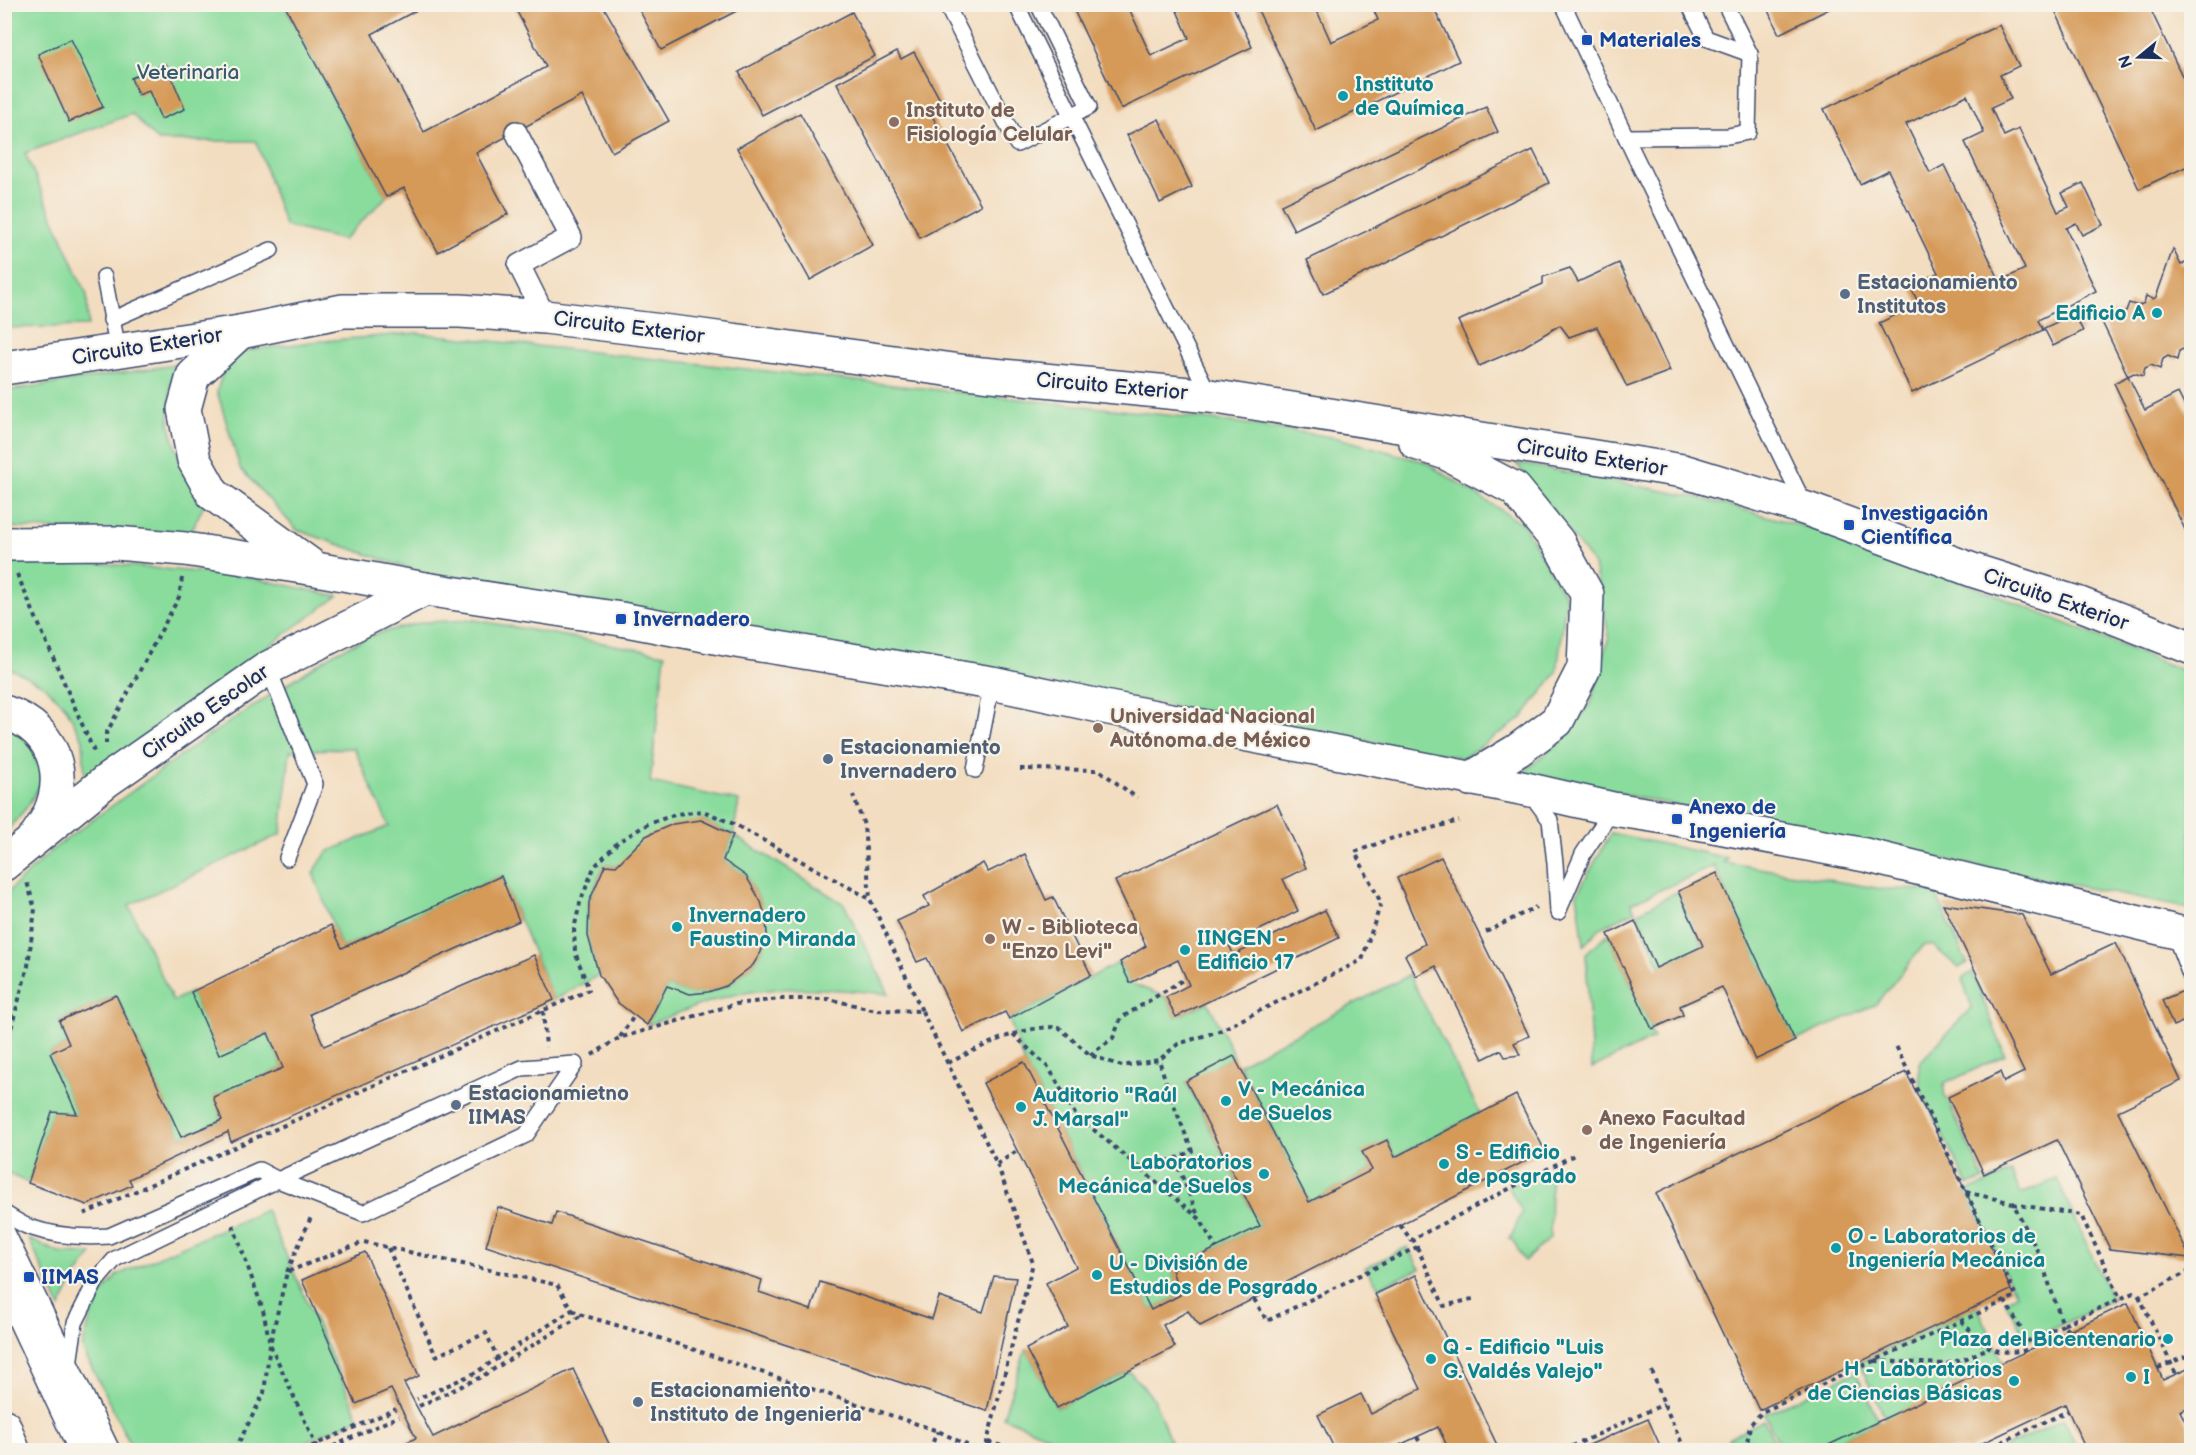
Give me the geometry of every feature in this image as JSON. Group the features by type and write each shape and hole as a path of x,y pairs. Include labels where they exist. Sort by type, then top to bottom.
{"street":[{"path":"516,132 571,237 519,265 545,317"},
{"name":"Circuito Exterior","path":"4,368 115,335 240,332 343,311 460,311 545,317 695,334 982,374 1210,396 1683,471 1807,509 1975,571 2080,604 2192,648"},
{"path":"240,332 193,376 184,409 194,460 213,494 316,569"},
{"path":"1345,418 1446,453 1515,489 1558,542 1587,594 1584,668 1557,720 1518,750 1470,779"},
{"path":"9,555 116,543 185,549 316,569 435,591 621,619 736,641 992,683 1526,789 1613,809 1865,855 2182,933"},
{"name":"Circuito Escolar","path":"18,857 106,781 271,674 435,591"},
{"path":"4,712 27,722 42,735 55,765 57,777 54,803 48,818 18,857"},
{"path":"4,1274 86,1450"},
{"path":"4,1426 13,1450"}],"lane":[{"path":"946,4 1017,144 1089,107 1038,4"},
{"path":"1016,4 1210,396"},
{"path":"1563,4 1807,509"},
{"path":"1689,4 1706,38 1750,54"},
{"path":"1626,137 1728,136 1748,132 1750,54 1725,4"},
{"path":"104,277 115,335 271,250"},
{"path":"4,878 18,857 212,719 271,674 315,783 287,858"},
{"path":"975,770 992,683"},
{"path":"1526,789 1550,820 1558,912 1583,854 1613,809"},
{"path":"2182,933 2192,980"},
{"path":"63,1400 75,1323 96,1281 115,1259 279,1180 522,1068 576,1064"},
{"path":"4,1214 28,1227 63,1235 109,1236 259,1170 363,1213 526,1135 576,1064"},
{"path":"4,1226 112,1450"}],"path":[{"path":"106,781 106,735 179,597 185,549"},
{"path":"9,555 106,781"},
{"path":"1020,769 1099,770 1137,798"},
{"path":"853,795 864,825 870,899 997,1164 1033,1263 985,1450"},
{"path":"73,1214 83,1215 589,990 574,952 574,929 580,903 594,867 618,842 648,824 677,814 703,811 734,824 870,899"},
{"path":"948,1063 1012,1033 1038,1026 1059,1027 1090,1055 1122,1066 1159,1060 1178,1044 1219,1031 1362,960 1381,903 1355,852 1390,839 1459,821"},
{"path":"4,1054 28,966 35,909 18,857"},
{"path":"1486,932 1556,898"},
{"path":"1090,1055 1113,1038 1121,1018 1186,978"},
{"path":"576,1064 619,1038 736,1004 779,999 828,999 876,1010 922,1011"},
{"path":"543,1011 548,1065"},
{"path":"619,1038 634,1016"},
{"path":"1012,1033 1049,1068 1075,1114 1200,1219"},
{"path":"1746,1450 1750,1425 1762,1412 2016,1296 1896,1046"},
{"path":"1140,1168 1175,1159 1192,1151 1159,1060"},
{"path":"997,1164 1017,1151"},
{"path":"1476,1298 1444,1306 1413,1239 1576,1154"},
{"path":"1175,1159 1200,1219 1216,1248"},
{"path":"206,1160 218,1188"},
{"path":"1966,1192 2081,1215 2121,1300"},
{"path":"235,1450 264,1393 270,1344 287,1272 321,1197"},
{"path":"2013,1203 2039,1254 2067,1331"},
{"path":"226,1206 264,1310 270,1344 318,1450"},
{"path":"1400,1226 1417,1248"},
{"path":"287,1272 364,1242 557,1285 572,1310 582,1315 651,1335 938,1431 977,1450"},
{"path":"387,1248 436,1356 486,1332 498,1359"},
{"path":"1254,1299 1268,1321 1417,1248"},
{"path":"2139,1296 2192,1270"},
{"path":"2005,1301 2028,1341 2133,1293 2139,1296 2176,1374"},
{"path":"417,1399 476,1373 572,1310"},
{"path":"419,1406 481,1377 582,1315"},
{"path":"1961,1321 1988,1348 2008,1353 2031,1349"},
{"path":"1874,1361 1946,1364 1988,1348"},
{"path":"2158,1368 2192,1354"},
{"path":"1652,1371 1685,1450"},
{"path":"1564,1450 1664,1404"},
{"path":"303,1450 396,1409"},
{"path":"1985,1450 2068,1411"},
{"path":"325,1450 399,1416"},
{"path":"928,1450 938,1431"},
{"path":"1417,1437 1424,1450"},
{"path":"988,1442 1016,1450"}],"green space":[{"name":"Veterinaria","path":"4,5 284,5 386,197 343,240 285,226 256,141 158,141 132,114 25,153 87,295 88,326 5,328"},
{"path":"417,333 1240,423 1338,438 1425,462 1523,524 1566,598 1557,672 1521,719 1463,758 419,572 297,530 240,468 217,391 229,353 311,342"},
{"path":"175,365 170,389 169,424 181,463 206,500 189,536 5,527 5,391"},
{"path":"1516,463 1696,497 1840,536 1991,593 2191,674 2191,909 1521,774 1563,739 1591,703 1609,636 1594,565"},
{"path":"5,562 84,562 243,576 338,596 85,779 83,740 65,706 43,685 5,668"},
{"path":"475,620 665,654 650,782 739,801 733,835 701,820 616,866 604,865 589,902 588,936 599,975 554,1000 501,876 342,948 313,873 327,852 389,826 354,748 290,751 281,834 129,905 173,1001 191,992 219,1054 268,1033 283,1068 214,1097 222,1120 181,1137 116,995 59,1021 69,1044 50,1053 77,1114 52,1112 28,1183 5,1172 5,895 53,849 202,740 336,652 375,634 424,622"},
{"path":"5,719 44,757 41,784 27,807 5,833"},
{"path":"1611,833 1727,858 1723,862 1882,889 1934,890 1967,963 1959,968 1932,945 1924,945 1876,1004 1795,1041 1714,866 1631,903 1635,911 1600,928 1584,945 1577,894"},
{"path":"733,835 844,904 889,994 809,989 749,992 708,1002 647,1025 667,986 690,994 708,992 726,986 753,965 761,952 767,935 761,902 746,876 723,860"},
{"path":"1678,891 1703,946 1660,966 1637,913"},
{"path":"1608,934 1652,1029 1649,1030 1654,1038 1592,1068 1586,953"},
{"path":"1120,962 1130,983 1166,997 1176,1017 1208,1002 1234,1056 1186,1082 1260,1226 1172,1270 1180,1295 1151,1310 1024,1062 1009,1019"},
{"path":"1972,972 2005,1055 1944,1084 1944,1093 1984,1179 1968,1185 1920,1089 1919,1063 1972,1007 1962,979"},
{"path":"1409,975 1480,1113 1395,1157 1387,1140 1363,1153 1372,1170 1309,1202 1239,1064"},
{"path":"1544,1168 1551,1180 1550,1238 1524,1261 1513,1240 1510,1239 1522,1212 1508,1186"},
{"path":"2011,1172 2021,1194 2057,1179 2112,1300 2028,1341 2005,1301 2016,1295 1966,1192"},
{"path":"266,1210 359,1418 287,1450 133,1450 82,1348 92,1313 100,1296 117,1275"},
{"path":"29,1239 59,1253 92,1254 73,1281 60,1308"},
{"path":"1407,1247 1420,1269 1379,1287 1365,1268"},
{"path":"1977,1306 2003,1362 1886,1419 1859,1363"},
{"path":"1026,1349 1057,1408 1129,1371 1154,1399 1170,1441 1136,1450 1082,1450 1003,1417"},
{"path":"1856,1372 1879,1421 1818,1450 1782,1450 1765,1414"},
{"path":"2064,1419 2078,1450 1999,1450"},
{"path":"1764,1420 1778,1450 1732,1450 1728,1438"}],"building":[{"path":"284,4 428,4 372,34 424,132 546,67 513,4 602,4 669,121 612,152 582,96 476,153 508,214 438,252 404,188 386,197"},
{"path":"636,4 750,4 661,50"},
{"path":"1071,4 1127,4 1151,56 1189,38 1174,4 1232,4 1252,47 1121,109"},
{"name":"Instituto de Química","path":"1255,4 1314,4 1331,42 1378,20 1371,4 1432,4 1459,61 1316,131"},
{"path":"1765,4 1839,4 1779,34"},
{"path":"2052,4 2148,4 2192,97 2192,164 2139,189"},
{"name":"Instituto de Fisiología Celular","path":"852,12 875,56 762,115 739,72"},
{"path":"1999,25 2019,66 2000,75 2011,99 1991,108 2004,136 2019,129 2058,212 2069,207 2062,193 2083,183 2103,225 2082,235 2076,223 2066,228 2096,291 2038,320 2043,330 1912,393 1879,323 1919,304 1910,286 1938,273 1888,170 1860,184 1824,109","holes":["1967,95 1984,133 1965,142 2025,269 2000,281 1944,165 1930,173 1906,124"]},
{"path":"71,39 103,107 69,122 38,54"},
{"name":"Instituto de Fisiología Celular","path":"897,51 901,59 914,52 943,105 930,112 981,205 920,238 837,83"},
{"path":"166,64 185,109 161,119 149,91 138,95 131,78"},
{"name":"Instituto de Química","path":"1486,107 1498,132 1294,230 1281,205"},
{"path":"800,113 873,245 810,280 737,148"},
{"path":"1159,119 1192,187 1160,203 1127,135"},
{"name":"Instituto de Química","path":"1533,150 1549,183 1323,294 1307,260"},
{"name":"Edificio A","path":"2173,249 2181,265 2192,260 2192,345 2179,351 2177,360 2168,356 2163,359 2160,369 2151,365 2145,368 2143,376 2134,373 2128,376 2102,322 2108,320 2112,312 2120,314 2126,311 2129,303 2138,306 2144,303 2146,296 2153,299 2156,297"},
{"path":"1619,263 1670,371 1627,387 1597,327 1569,337 1560,325 1523,347 1479,366 1458,321 1543,284 1543,277 1570,268 1578,282"},
{"path":"2074,314 2083,331 2053,346 2044,328"},
{"path":"2128,376 2145,410 2178,393 2192,421 2192,544 2114,383"},
{"path":"1277,804 1306,868 1283,879 1298,911 1229,945 1234,955 1325,910 1339,938 1176,1017 1166,997 1189,985 1178,960 1130,983 1120,962 1146,946 1115,881"},
{"name":"Invernadero Faustino Miranda","path":"701,820 733,835 723,860 746,876 761,902 766,919 767,935 753,965 726,986 708,992 690,994 667,986 647,1025 617,1002 599,975 588,936 589,902 605,865 616,866 646,836 673,824"},
{"name":"W - Biblioteca \"Enzo Levi\"","path":"1025,854 1046,900 1053,897 1091,975 1009,1019 1005,1012 963,1032 927,958 917,962 897,921 929,906 924,896 983,863 988,872"},
{"path":"1441,857 1529,1036 1514,1043 1520,1055 1505,1057 1501,1050 1483,1059 1436,966 1416,976 1405,955 1425,944 1397,878"},
{"path":"1717,873 1795,1041 1755,1060 1722,987 1680,1006 1683,1015 1652,1029 1608,934 1635,921 1656,968 1703,946 1678,891"},
{"path":"501,876 519,921 310,1014 324,1046 534,955 554,1000 231,1142 228,1132 129,1179 132,1185 87,1205 28,1183 52,1112 77,1114 50,1053 69,1044 59,1021 116,995 181,1137 222,1120 213,1097 283,1068 268,1033 219,1055 191,992 331,925 342,948"},
{"path":"1943,904 2022,915 2051,974 2116,943 2181,1081 2118,1111 2190,1258 2110,1249 2057,1140 1984,1174 1948,1097 2000,1072 2004,1082 2024,1072"},
{"path":"2188,989 2192,998 2192,1018 2173,1026 2162,1000"},
{"path":"1234,1056 1309,1202 1372,1170 1362,1152 1387,1140 1395,1157 1516,1095 1545,1151 1200,1326 1188,1311 1163,1325 1175,1347 1057,1408 1026,1349 1068,1327 1046,1283 1076,1267 983,1083 1024,1062 1151,1310 1180,1295 1172,1270 1260,1226 1186,1081"},
{"name":"O - Laboratorios de Ingeniería Mecánica","path":"1906,1072 1966,1192 2011,1290 1759,1410 1656,1193"},
{"path":"498,1207 552,1225 556,1212 762,1280 759,1292 811,1310 820,1282 932,1319 939,1297 983,1312 994,1276 1016,1278 987,1411 486,1246"},
{"path":"365,1252 419,1376 404,1383 433,1437 573,1369 612,1450 390,1450 416,1438 391,1389 356,1404 302,1280"},
{"name":"Q - Edificio \"Luis G. Valdés Valejo\"","path":"1416,1275 1497,1445 1487,1450 1449,1450 1438,1427 1389,1450 1335,1450 1318,1415 1361,1394 1371,1414 1421,1389 1375,1294"},
{"path":"2128,1303 2163,1380 2192,1367 2192,1406 2180,1411 2192,1435 2192,1450 2086,1450 2065,1404 1968,1450 1818,1450"},
{"path":"1648,1419 1662,1450 1578,1450"}],"place":[{"name":"Materiales","path":"1587,40"},
{"name":"Instituto de Química","path":"1343,96"},
{"name":"Instituto de Fisiología Celular","path":"894,122"},
{"name":"Estacionamiento Institutos","path":"1845,294"},
{"name":"Edificio A","path":"2157,313"},
{"name":"Investigación Científica","path":"1849,525"},
{"name":"Invernadero","path":"621,619"},
{"name":"Universidad Nacional Autónoma de México","path":"1098,728"},
{"name":"Estacionamiento Invernadero","path":"828,759"},
{"name":"Anexo de Ingeniería","path":"1677,819"},
{"name":"Invernadero Faustino Miranda","path":"677,927"},
{"name":"W - Biblioteca \"Enzo Levi\"","path":"990,939"},
{"name":"IINGEN - Edificio 17","path":"1185,950"},
{"name":"V - Mecánica de Suelos","path":"1226,1101"},
{"name":"Estacionamietno IIMAS","path":"456,1105"},
{"name":"Auditorio \"Raúl J. Marsal\"","path":"1021,1107"},
{"name":"Anexo Facultad de Ingeniería","path":"1587,1130"},
{"name":"S - Edificio de posgrado","path":"1444,1164"},
{"name":"Laboratorios Mecánica de Suelos","path":"1264,1174"},
{"name":"O - Laboratorios de Ingeniería Mecánica","path":"1836,1248"},
{"name":"U - División de Estudios de Posgrado","path":"1097,1275"},
{"name":"IIMAS","path":"29,1277"},
{"name":"Plaza del Bicentenario","path":"2168,1339"},
{"name":"Q - Edificio \"Luis G. Valdés Valejo\"","path":"1431,1359"},
{"name":"I","path":"2131,1377"},
{"name":"H - Laboratorios de Ciencias Básicas","path":"2014,1381"},
{"name":"Estacionamiento Instituto de Ingenieria","path":"638,1402"}]}
